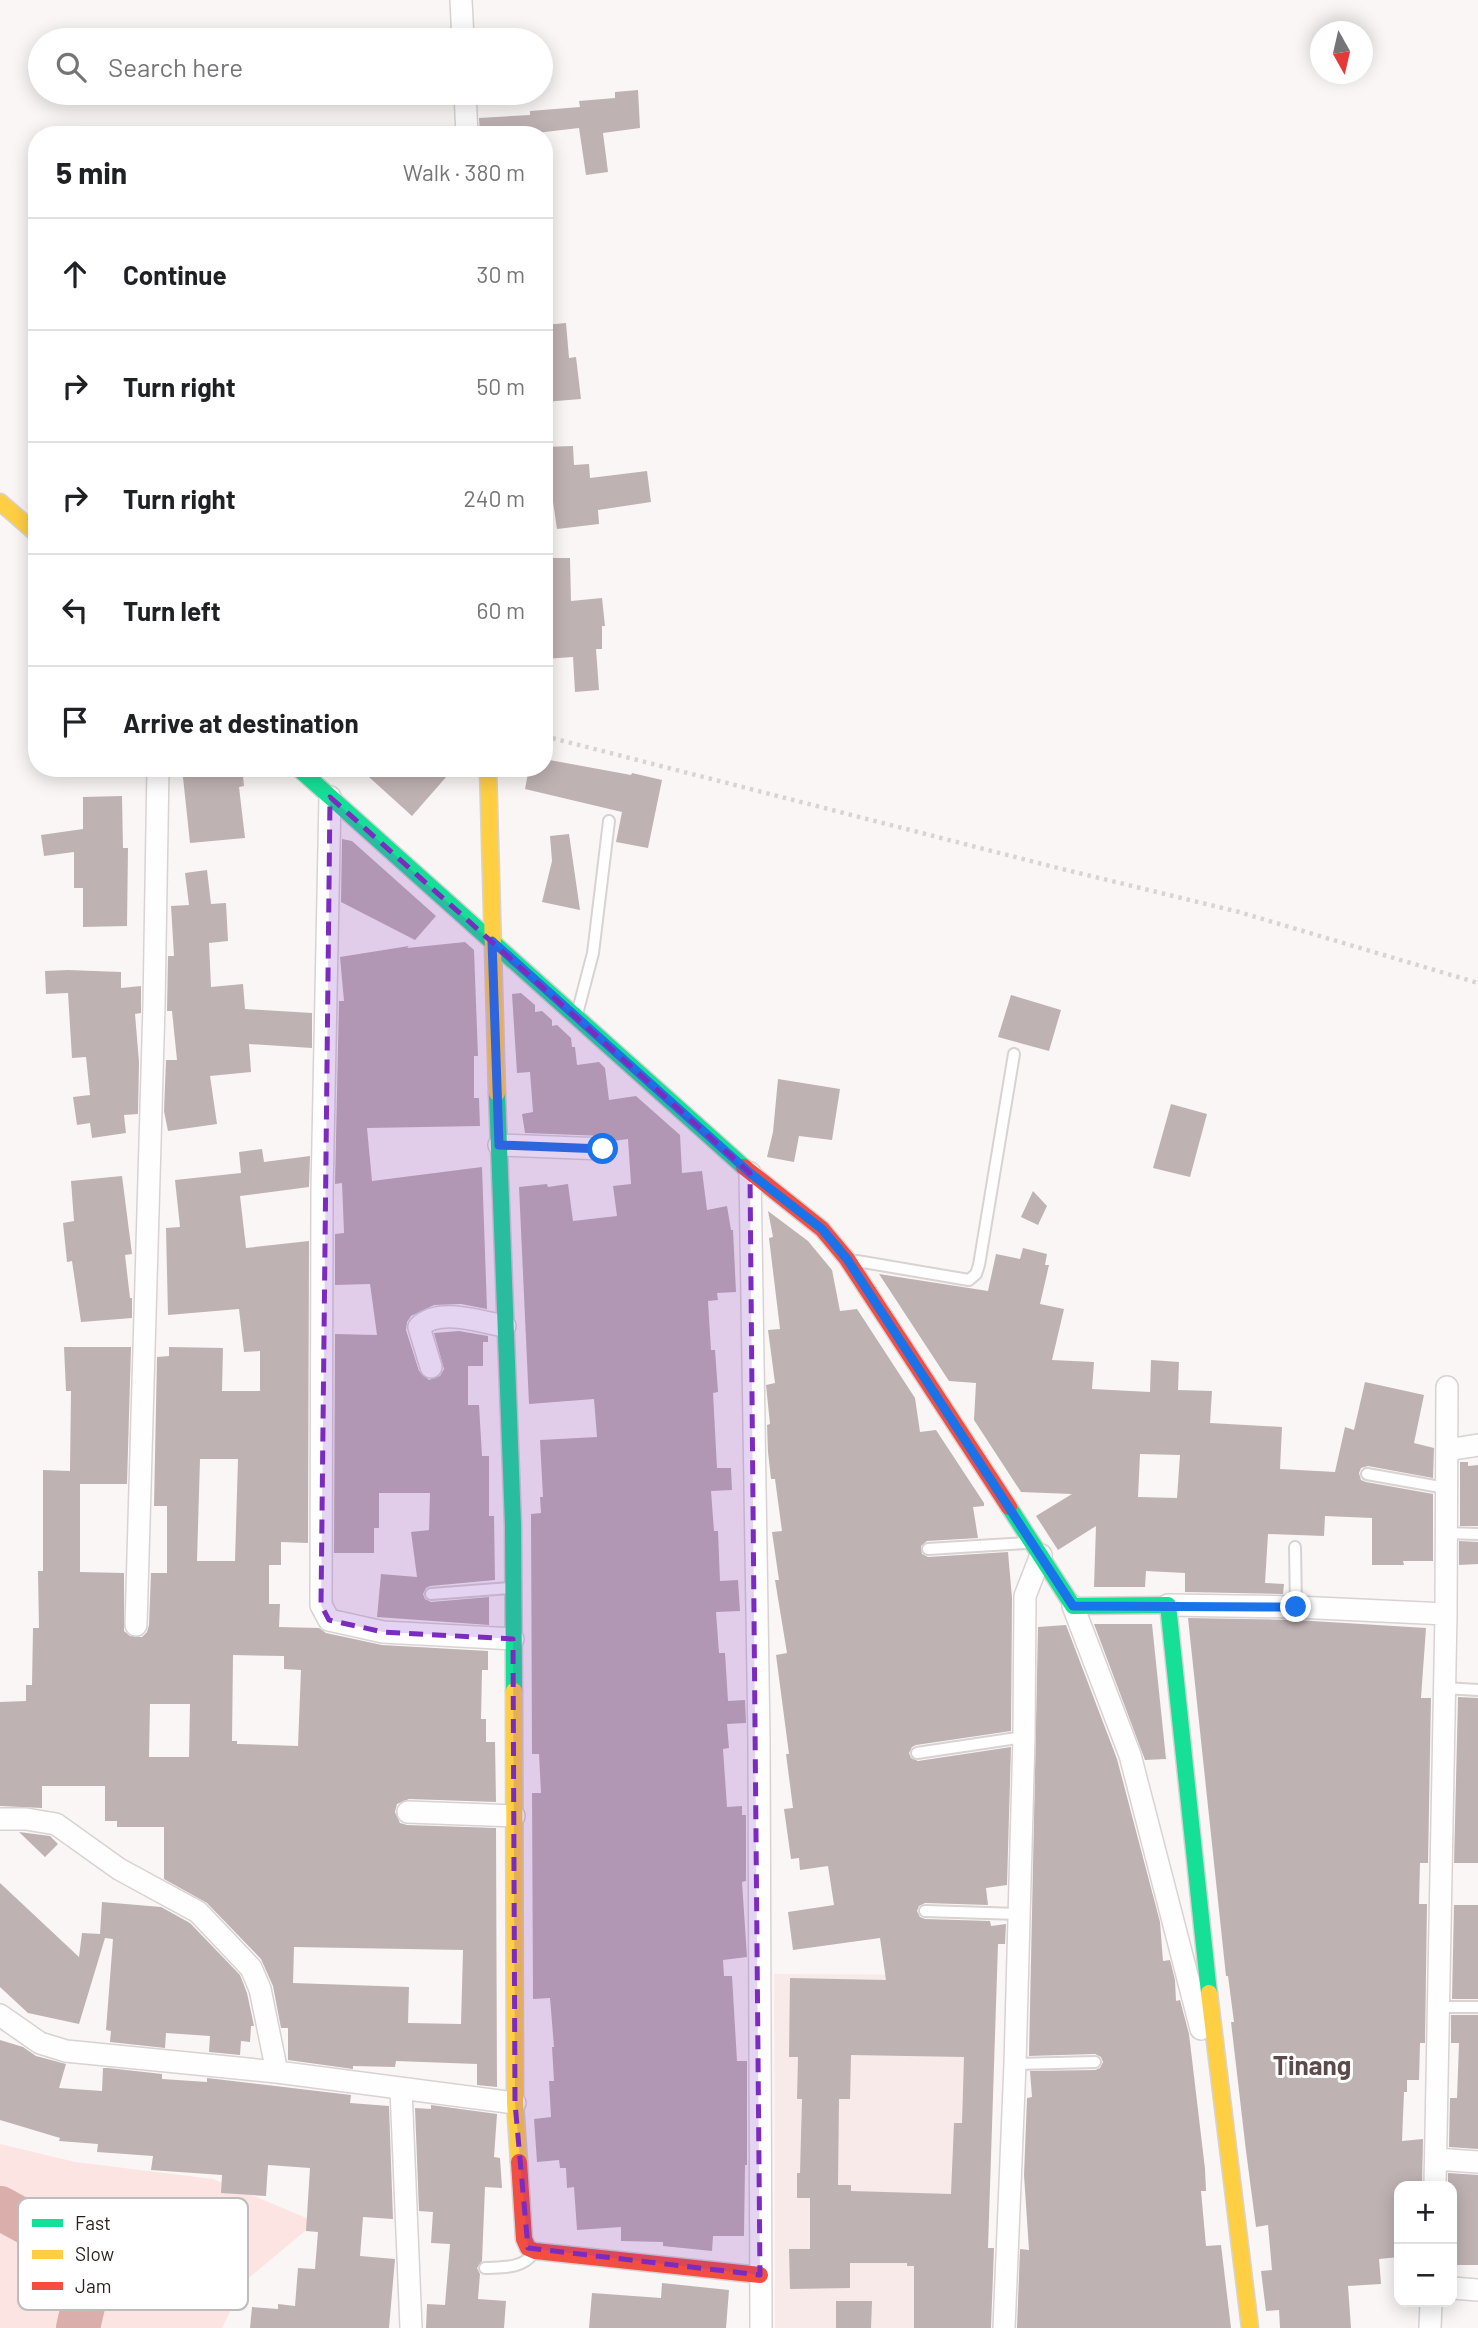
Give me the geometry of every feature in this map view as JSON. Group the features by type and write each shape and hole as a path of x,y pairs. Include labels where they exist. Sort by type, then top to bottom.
{"street":[{"path":"461,0 462,28"},
{"path":"466,105 467,126"},
{"path":"0,502 28,526"},
{"path":"136,1625 154,1033 158,777"},
{"path":"308,777 750,1173 822,1229 847,1259 1073,1606 1130,1755 1220,2103"},
{"path":"488,777 513,1525 515,2104 521,2219 527,2248 535,2251 760,2275"},
{"path":"330,797 322,1191 321,1605 329,1620 383,1632 513,1639"},
{"path":"499,1145 603,1149"},
{"path":"750,1173 759,1739 761,2328"},
{"path":"432,1367 419,1327 426,1320 437,1317 456,1318 505,1326"},
{"path":"1435,2181 1446,1614 1447,1387"},
{"path":"1447,1450 1478,1445"},
{"path":"1004,2328 1016,2064 1025,1596 1037,1549"},
{"path":"1168,1605 1220,2103 1250,2328"},
{"path":"1073,1606 1296,1607 1446,1614"},
{"path":"408,1812 514,1816"},
{"path":"0,1819 26,1819 55,1824 119,1869 198,1912 251,1968 260,1989 277,2072"},
{"path":"0,2015 40,2043 66,2051 277,2072 515,2104"},
{"path":"401,2089 411,2328"},
{"path":"1436,2159 1478,2162"},
{"path":"1457,2288 1478,2290"},
{"path":"1430,2328 1431,2307"}],"lane":[{"path":"577,1017 593,953 608,821"},
{"path":"847,1259 969,1280 975,1274 979,1265 1014,1054"},
{"path":"1367,1474 1446,1488"},
{"path":"1446,1533 1478,1534"},
{"path":"1295,1547 1296,1607"},
{"path":"928,1549 1037,1549"},
{"path":"431,1594 513,1588"},
{"path":"1444,1688 1478,1690"},
{"path":"917,1753 1024,1737"},
{"path":"925,1911 1019,1914"},
{"path":"1437,2007 1478,2007"},
{"path":"1016,2064 1095,2062"},
{"path":"485,2268 518,2265 526,2262 535,2251"}],"path":[{"path":"553,738 1239,912 1478,983"}],"highlighted area":[{"path":"330,797 750,1173 760,2275 528,2248 515,2103 513,1639 383,1632 329,1620 321,1605"}],"shaded area":[{"path":"774,1974 992,1975 983,2328 775,2328"},
{"path":"0,2144 75,2162 213,2179 316,2222 248,2279 248,2198 18,2198 18,2310 231,2310 222,2328 0,2328"}],"building":[{"path":"638,90 640,128 603,133 608,172 586,175 579,128 553,131 553,126 479,126 479,118 530,115 530,111 580,107 579,101 615,98 615,92"},
{"path":"566,323 569,358 576,357 581,399 553,401 553,324"},
{"path":"573,446 574,465 589,464 590,478 647,471 651,502 598,510 599,524 557,529 553,502 553,447"},
{"path":"553,558 570,558 571,601 602,598 605,626 602,626 602,649 596,649 599,690 575,692 573,657 553,658"},
{"path":"553,761 662,780 648,848 616,842 622,812 525,789 527,777 553,777"},
{"path":"183,777 243,777 244,786 239,787 245,838 190,843"},
{"path":"369,777 446,777 412,816"},
{"path":"122,796 123,848 128,848 127,926 83,927 83,888 74,888 74,852 44,856 41,835 83,829 83,797"},
{"path":"569,834 580,910 542,902 552,861 550,836"},
{"path":"342,839 352,841 436,916 415,940 341,902"},
{"path":"207,870 211,904 226,903 228,941 209,943 211,987 243,984 245,1009 312,1013 312,1048 249,1044 251,1072 210,1076 217,1124 168,1131 164,1111 166,1060 177,1060 172,1011 167,1011 168,956 174,956 171,906 189,905 185,873"},
{"path":"465,942 474,950 478,1056 474,1056 474,1098 479,1098 480,1126 367,1128 372,1181 482,1167 487,1309 461,1304 434,1305 411,1316 406,1330 419,1371 429,1380 440,1376 444,1369 434,1333 459,1331 488,1336 488,1342 483,1342 483,1366 468,1366 468,1405 479,1405 482,1456 489,1456 489,1516 494,1516 495,1580 430,1586 423,1594 425,1599 431,1602 489,1597 489,1625 377,1617 381,1574 417,1577 411,1532 429,1530 430,1493 379,1493 379,1528 374,1528 374,1553 334,1553 335,1334 377,1335 370,1284 335,1285 335,1234 344,1233 342,1183 335,1184 339,1001 344,1001 340,957 409,946 407,948"},
{"path":"45,971 121,972 121,988 141,986 141,1013 135,1014 139,1062 138,1114 124,1115 126,1133 92,1138 90,1123 77,1125 73,1097 90,1095 86,1057 72,1058 68,993 46,994"},
{"path":"521,993 535,1005 535,1012 542,1011 552,1020 552,1026 557,1025 571,1038 577,1065 599,1062 605,1068 609,1100 636,1096 680,1135 682,1173 702,1171 707,1210 727,1206 733,1230 736,1292 717,1293 718,1300 708,1301 711,1350 715,1350 718,1392 713,1393 717,1468 731,1468 732,1490 711,1491 714,1531 718,1531 720,1581 738,1580 740,1611 716,1612 719,1653 725,1653 728,1701 745,1700 746,1723 727,1724 729,1748 723,1749 727,1807 742,1806 742,1815 746,1815 746,1881 742,1882 747,1957 723,1960 724,1976 732,1976 737,2061 747,2061 747,2165 744,2236 713,2236 712,2251 663,2246 663,2242 621,2241 621,2227 577,2230 574,2187 567,2188 566,2168 560,2168 559,2160 537,2162 534,2119 551,2117 549,2081 554,2081 554,2047 550,1998 533,1999 532,1793 541,1793 539,1754 532,1754 531,1514 541,1513 540,1497 543,1497 540,1440 597,1437 594,1399 529,1404 519,1187 568,1184 573,1221 617,1216 613,1186 631,1184 628,1139 613,1141 604,1136 525,1133 522,1114 533,1112 530,1072 517,1073 512,994"},
{"path":"1011,995 1061,1010 1049,1051 998,1037"},
{"path":"778,1079 840,1089 832,1140 799,1136 794,1162 767,1157 773,1132"},
{"path":"1171,1104 1207,1114 1190,1177 1153,1168"},
{"path":"262,1149 264,1162 310,1156 309,1187 240,1196 246,1248 309,1241 308,1543 281,1542 281,1565 269,1565 269,1604 280,1604 279,1627 319,1628 326,1633 382,1645 488,1651 488,1670 482,1670 481,1719 486,1719 486,1742 495,1742 496,1802 409,1799 397,1804 395,1812 400,1823 407,1825 496,1828 497,2087 477,2085 477,2064 396,2061 395,2067 353,2066 353,2069 288,2060 288,2028 281,2028 273,1986 261,1959 207,1903 164,1879 164,1827 117,1827 117,1821 105,1821 105,1786 42,1786 42,1808 0,1806 0,1702 26,1701 26,1685 32,1685 33,1628 39,1628 38,1571 43,1571 43,1470 70,1471 71,1391 66,1391 64,1347 131,1347 127,1484 80,1484 80,1572 124,1573 124,1631 130,1636 142,1637 147,1632 151,1573 167,1573 167,1506 154,1506 157,1357 169,1356 169,1347 223,1348 222,1391 260,1391 260,1351 244,1352 239,1309 168,1315 166,1228 180,1227 175,1180 241,1173 239,1152","holes":["200,1459 238,1459 235,1561 197,1561","233,1655 284,1656 284,1669 301,1670 298,1746 237,1744 237,1741 232,1741","150,1704 190,1704 189,1757 149,1757","294,1947 463,1950 461,2024 408,2023 409,1987 293,1983"]},
{"path":"122,1176 132,1254 125,1255 132,1298 132,1318 81,1322 72,1261 67,1262 63,1223 74,1221 71,1181"},
{"path":"1033,1191 1047,1206 1038,1225 1021,1217"},
{"path":"768,1211 808,1241 832,1270 840,1311 857,1309 915,1398 920,1432 936,1430 984,1503 984,1506 973,1507 978,1538 927,1541 921,1546 922,1554 928,1557 1008,1552 1012,1598 1011,1731 916,1745 909,1753 911,1758 918,1761 1011,1747 1007,1885 986,1888 988,1905 925,1903 919,1906 917,1911 920,1917 925,1919 990,1921 991,1926 1006,1924 1005,1944 998,1944 988,2248 994,2248 991,2328 914,2328 914,2266 907,2266 907,2263 850,2263 850,2288 790,2289 789,2249 810,2249 810,2198 797,2198 802,2099 797,2099 798,2057 789,2057 790,1978 886,1980 880,1938 793,1950 788,1912 834,1905 828,1866 800,1870 799,1858 791,1859 784,1809 793,1808 776,1655 787,1653 775,1580 779,1580 772,1532 782,1531 775,1479 771,1479 768,1452 767,1425 770,1424 766,1385 775,1383 768,1330 780,1329 769,1238 773,1237","holes":["851,2055 964,2057 962,2123 954,2123 951,2194 851,2191 851,2185 838,2185 839,2099 850,2099"]},
{"path":"1023,1248 1047,1254 1045,1265 1049,1265 1040,1304 1064,1309 1052,1360 1094,1362 1092,1389 1150,1392 1151,1360 1179,1362 1178,1390 1212,1391 1210,1423 1282,1427 1280,1469 1335,1472 1345,1427 1354,1430 1365,1382 1424,1395 1414,1443 1434,1448 1433,1478 1368,1466 1361,1468 1359,1473 1361,1480 1366,1482 1433,1494 1433,1561 1372,1565 1372,1518 1325,1516 1324,1536 1268,1534 1265,1583 1284,1584 1283,1594 1185,1592 1185,1573 1146,1571 1145,1587 1094,1587 1096,1526 1058,1550 1036,1516 1072,1494 1021,1492 974,1420 976,1383 949,1381 879,1274 988,1291 996,1254 1020,1259","holes":["1140,1454 1180,1455 1177,1498 1138,1497"]},
{"path":"1460,1462 1468,1462 1468,1466 1478,1465 1478,1526 1460,1526"},
{"path":"1459,1541 1478,1542 1478,1564 1459,1565"},
{"path":"1188,1618 1296,1620 1426,1628 1421,1698 1431,1698 1428,1863 1420,1863 1419,1904 1427,1904 1425,2043 1420,2043 1419,2080 1407,2080 1407,2092 1404,2092 1402,2141 1423,2139 1422,2181 1394,2181 1394,2258 1379,2259 1381,2284 1348,2286 1351,2328 1280,2328 1279,2310 1266,2311 1261,2271 1272,2270 1268,2225 1256,2227 1231,2022 1234,2022 1226,1976"},
{"path":"1094,1624 1152,1624 1166,1759 1145,1760"},
{"path":"1066,1625 1117,1759 1160,1922 1163,1961 1170,1960 1176,2001 1180,2000 1189,2034 1205,2169 1206,2191 1201,2191 1206,2246 1221,2245 1231,2328 1017,2328 1020,2249 1029,2250 1024,2175 1027,2098 1032,2097 1030,2071 1095,2070 1100,2068 1103,2062 1101,2057 1095,2054 1029,2056 1038,1627"},
{"path":"1458,1697 1478,1698 1478,1863 1454,1863"},
{"path":"19,1832 50,1836 58,1844 45,1857"},
{"path":"0,1883 79,1957 82,1933 100,1934 102,1902 161,1907 190,1923 240,1975 254,2026 251,2026 250,2042 241,2041 240,2055 209,2052 210,2036 166,2033 165,2048 110,2042 111,2031 106,2030 113,1939 105,1938 79,2024 28,2013 0,1987"},
{"path":"1454,1905 1478,1905 1478,1999 1452,1999"},
{"path":"1451,2015 1478,2015 1478,2149 1449,2147 1450,2098 1457,2098 1459,2043 1451,2043"},
{"path":"0,2040 23,2047 36,2056 66,2064 59,2088 102,2091 103,2068 108,2068 162,2074 162,2079 207,2082 207,2078 351,2095 350,2103 389,2106 393,2219 363,2217 360,2256 395,2259 389,2328 250,2328 252,2307 278,2309 278,2304 295,2306 298,2268 315,2269 318,2232 306,2231 310,2168 268,2165 266,2196 221,2193 222,2175 151,2170 153,2156 97,2152 98,2144 59,2141 60,2138 0,2120"},
{"path":"431,2105 497,2114 494,2157 500,2158 502,2188 485,2187 482,2261 477,2268 480,2274 478,2299 506,2301 504,2328 426,2328 427,2304 445,2305 450,2244 431,2243 433,2212 419,2211 415,2108 431,2109"},
{"path":"1448,2173 1478,2175 1478,2265 1457,2265 1457,2181 1448,2181"},
{"path":"662,2283 729,2290 726,2328 589,2328 592,2293 661,2298"},
{"path":"836,2301 872,2301 871,2328 836,2328"}],"waterway":[{"path":"0,2208 18,2218"},
{"path":"78,2328 82,2310"}],"traffic: fast":[{"path":"308,777 744,1167"},
{"path":"497,1093 513,1525 514,1691"},
{"path":"1009,1507 1073,1606 1168,1605 1209,1993"}],"traffic: slow":[{"path":"0,502 28,526"},
{"path":"488,777 497,1093"},
{"path":"514,1691 515,2103 519,2162"},
{"path":"1209,1993 1250,2328"}],"traffic: jam":[{"path":"744,1167 822,1229 847,1259 1009,1507"},
{"path":"519,2162 524,2239 528,2248 535,2251 760,2275"}],"district":[{"name":"Tinang","path":"1312,2064"}],"route":[{"path":"603,1149 499,1145 492,941 750,1173 822,1229 847,1259 1073,1606 1296,1607"}]}
